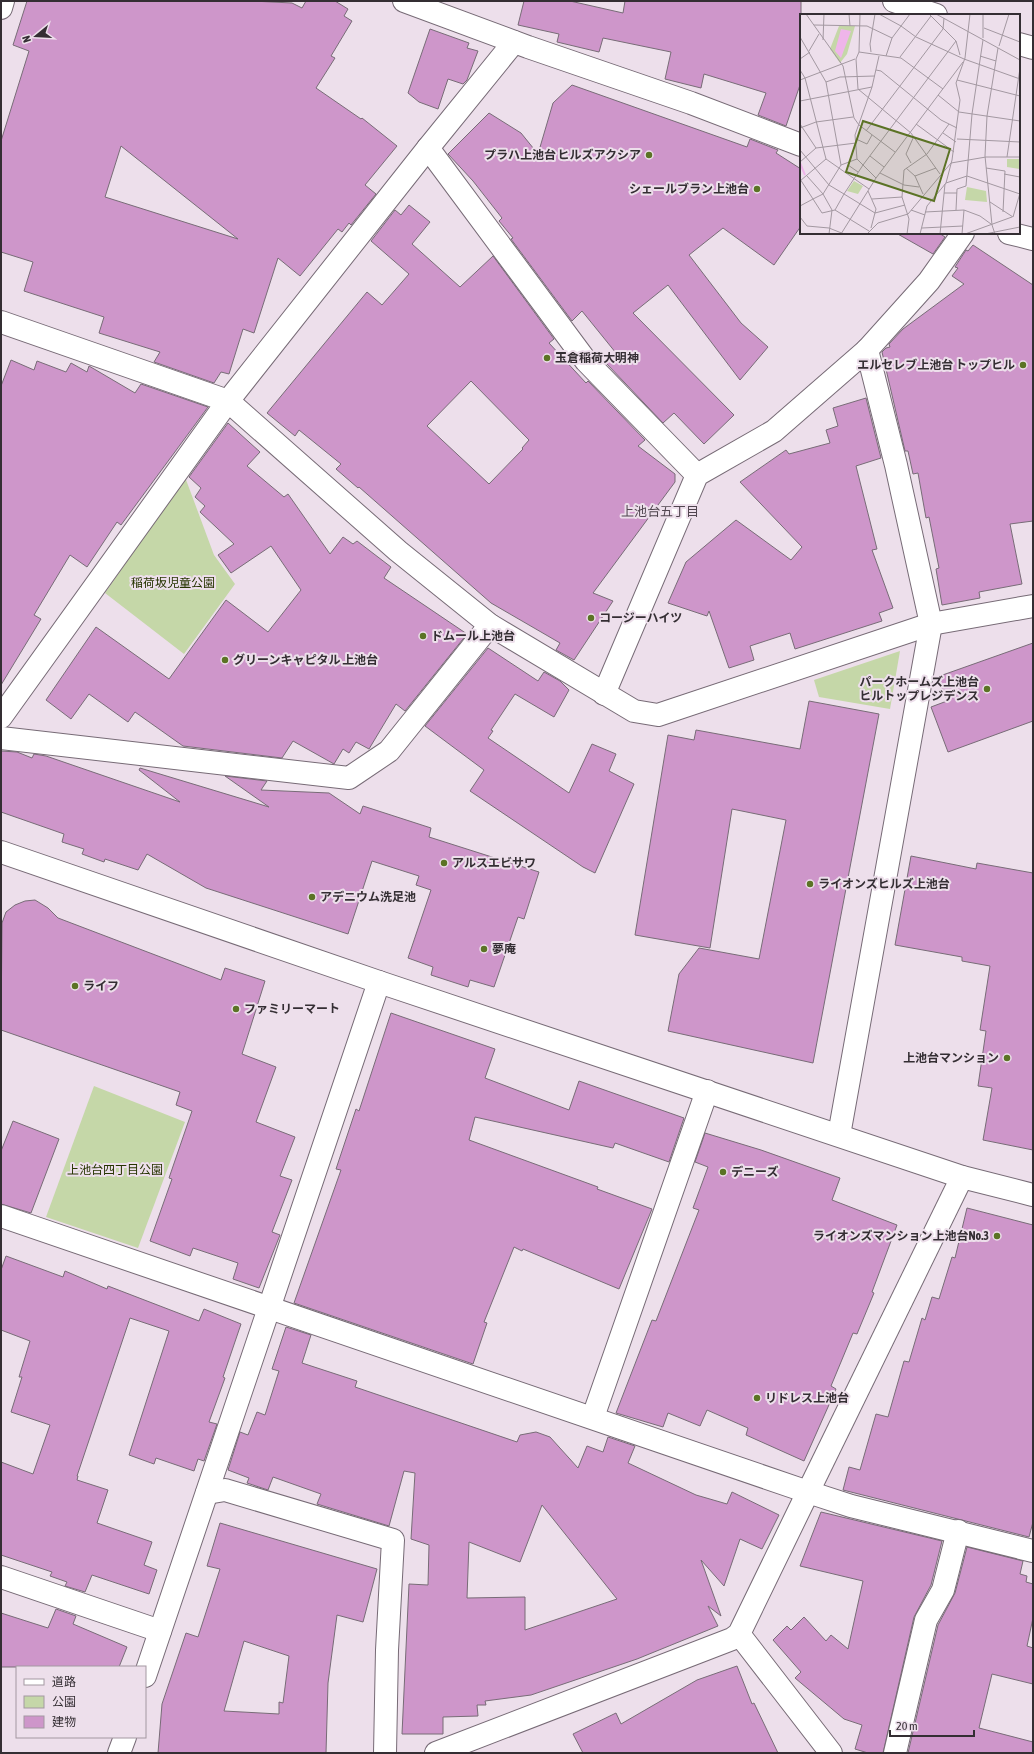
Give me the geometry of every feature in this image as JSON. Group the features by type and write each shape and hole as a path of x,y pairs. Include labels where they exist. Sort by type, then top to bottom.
{"street":[{"path":"1,8 3,1"},
{"path":"404,1 514,42 691,103 800,145"},
{"path":"894,1 933,14"},
{"path":"1,717 228,401 428,148 514,42"},
{"path":"1020,44 1033,48"},
{"path":"428,148 440,161 586,361 697,475"},
{"path":"604,694 697,475 774,431 867,350 929,281 962,234"},
{"path":"1013,234 1033,239"},
{"path":"1,322 228,401 398,551 490,625 634,711 658,716 931,624 1033,606"},
{"path":"839,1135 931,624 896,465 867,350"},
{"path":"1,738 349,778 389,751 490,625"},
{"path":"1,852 378,982 962,1176 1033,1195"},
{"path":"146,1673 378,982"},
{"path":"592,1417 707,1091"},
{"path":"441,1752 718,1645 739,1634 962,1176"},
{"path":"1,1216 269,1306 851,1506 958,1531 1033,1551"},
{"path":"207,1492 225,1490 393,1540 387,1650 385,1753"},
{"path":"895,1753 926,1620 943,1590 958,1531"},
{"path":"1,1577 160,1631"},
{"path":"739,1634 831,1753"},
{"path":"119,1753 124,1738"}],"green space":[{"name":"稲荷坂児童公園","path":"185,477 214,555 235,584 184,654 105,593"},
{"path":"900,651 890,709 819,697 814,680"},
{"name":"上池台四丁目公園","path":"94,1086 185,1122 138,1248 46,1217"}],"building":[{"path":"27,1 252,1 292,3 302,8 306,1 335,1 348,9 344,16 352,21 331,56 335,58 316,88 361,119 362,118 397,146 365,185 376,194 351,225 349,223 342,232 338,229 300,276 278,258 254,333 243,329 229,374 221,372 214,383 154,362 160,352 99,333 104,317 24,291 33,262 1,252 1,141 29,51 13,45","holes":["121,146 238,239 105,197"]},
{"path":"524,1 570,1 623,13 625,1 801,1 800,85 786,126 758,115 766,93 704,74 701,88 665,79 671,52 603,38 599,52 557,42 559,34 518,25"},
{"path":"430,29 469,43 467,48 478,51 467,80 463,84 448,79 438,109 419,102 408,93"},
{"path":"572,85 747,147 750,139 778,150 776,153 800,168 800,227 774,265 723,228 689,255 741,323 768,347 740,380 668,285 633,313 734,415 704,444 674,413 663,423 606,363 616,353 582,311 572,321 511,239 513,238 499,221 502,218 473,181 448,154 489,113 521,133 538,154 553,103"},
{"path":"409,205 430,222 412,244 460,287 493,256 554,339 549,343 586,383 588,381 645,440 638,446 675,474 675,482 593,593 613,601 574,660 556,650 560,643 491,603 359,487 358,488 336,469 341,464 299,430 295,436 267,413 367,292 382,305 409,274 371,241 395,210 401,215","holes":["471,381 529,440 522,448 523,449 489,484 427,426"]},
{"path":"898,234 940,234 945,237 933,254"},
{"path":"973,245 1033,285 1033,521 1010,524 1022,584 979,592 980,598 942,605 936,569 939,568 929,517 926,518 918,473 913,474 908,451 905,451 882,352 886,348 890,347 889,344 903,329 964,284 952,276 958,268 955,267 966,250 968,251"},
{"path":"11,360 34,370 37,361 66,372 71,363 87,372 89,366 135,393 141,384 208,407 121,525 117,522 87,567 70,555 34,615 41,619 1,685 1,386"},
{"path":"866,398 881,458 856,466 877,549 872,550 893,608 879,613 882,621 795,649 790,633 750,646 754,660 729,668 709,611 707,616 668,603 686,562 736,520 791,560 802,547 740,482 786,450 789,454 830,443 826,430 838,426 833,408"},
{"path":"228,423 260,452 247,466 284,497 288,494 330,554 343,537 353,544 357,541 391,567 384,578 467,634 405,711 396,704 369,749 356,742 349,753 343,749 334,764 293,741 282,758 183,746 135,712 128,722 89,694 71,719 46,700 96,627 169,679 226,600 268,632 301,590 271,546 231,573 218,555 234,544 200,512 205,506 195,497 201,488 189,477"},
{"name":"パークホームズ上池台 ヒルトップレジデンス","path":"1033,643 1033,721 948,752 931,707 947,701 937,677"},
{"path":"488,648 538,681 544,672 560,681 569,690 554,717 515,694 491,730 493,731 488,738 569,793 592,744 616,754 609,771 634,784 595,873 583,867 470,791 484,770 425,726"},
{"name":"ライオンズヒルズ上池台","path":"809,701 879,714 813,1063 668,1031 679,974 699,948 759,959 786,820 732,809 710,948 635,935 668,735 694,740 696,730 800,749"},
{"path":"1,751 17,752 32,758 34,754 46,756 180,802 139,770 140,768 269,807 225,776 267,781 261,790 329,793 360,814 363,806 431,828 429,837 539,872 524,919 518,917 494,987 470,980 468,987 431,975 433,967 408,958 431,890 416,885 419,876 372,861 348,934 206,888 147,854 138,870 105,859 104,862 82,854 84,849 62,842 64,834 1,812"},
{"path":"911,856 976,869 977,863 1033,873 1033,1150 983,1140 992,1088 978,1086 986,1031 980,1030 990,966 962,961 962,957 895,945"},
{"path":"35,900 48,908 58,918 221,980 225,968 265,981 242,1054 276,1067 256,1122 295,1137 280,1176 292,1180 272,1232 280,1235 259,1288 233,1279 238,1263 193,1248 190,1256 150,1241 172,1179 169,1178 192,1111 176,1105 180,1092 1,1030 2,923 6,912 15,905 25,901"},
{"path":"391,1013 495,1049 485,1078 569,1110 579,1081 684,1118 669,1162 615,1143 613,1148 475,1117 469,1140 598,1187 597,1189 652,1209 619,1289 523,1249 522,1251 514,1247 484,1322 487,1323 473,1364 294,1303 341,1170 336,1169 356,1109 359,1111"},
{"path":"13,1121 59,1139 31,1213 1,1204 1,1151"},
{"path":"705,1133 761,1150 840,1178 832,1200 897,1225 872,1292 874,1293 857,1334 853,1333 831,1386 836,1389 804,1461 746,1435 748,1428 707,1410 700,1426 668,1413 663,1427 616,1413 652,1320 656,1321 699,1210 693,1208 708,1167 695,1162"},
{"path":"967,1208 1033,1225 1033,1522 1029,1537 843,1490 849,1467 860,1470 876,1414 888,1417 904,1361 909,1362 922,1318 925,1320 932,1297 939,1299 952,1257 955,1258"},
{"path":"6,1256 63,1277 65,1271 107,1289 108,1286 199,1321 204,1309 241,1324 223,1377 225,1378 209,1422 217,1424 204,1461 198,1459 194,1471 156,1458 154,1464 129,1455 169,1331 130,1318 77,1476 77,1480 108,1490 97,1523 152,1542 144,1565 157,1570 149,1594 92,1575 85,1592 65,1586 67,1582 50,1576 52,1572 1,1555 1,1462 33,1474 50,1425 11,1412 22,1377 19,1377 30,1341 1,1330 1,1270"},
{"path":"286,1327 311,1335 302,1363 357,1381 355,1387 517,1442 520,1435 536,1432 550,1437 578,1468 587,1446 603,1452 608,1437 635,1446 628,1463 696,1495 727,1504 732,1492 779,1515 762,1549 740,1539 724,1586 701,1560 721,1616 708,1606 718,1626 637,1659 531,1695 485,1701 486,1705 477,1705 478,1716 443,1717 443,1734 402,1734 409,1584 428,1585 429,1545 411,1539 415,1473 404,1471 389,1526 317,1504 321,1494 273,1477 268,1490 247,1483 249,1478 228,1470 240,1432 248,1435 257,1412 265,1415 279,1371 272,1369","holes":["542,1505 617,1599 525,1630 525,1597 467,1598 469,1542 520,1562"]},
{"path":"821,1512 942,1541 931,1585 914,1617 883,1753 868,1753 855,1749 862,1725 844,1719 795,1678 801,1672 773,1640 787,1626 791,1630 804,1617 826,1641 831,1635 848,1649 863,1581 800,1566"},
{"path":"220,1523 377,1569 363,1622 337,1615 328,1683 326,1753 158,1753 162,1704 186,1633 198,1637 220,1569 207,1566","holes":["244,1641 289,1656 283,1703 279,1702 279,1714 224,1711"]},
{"path":"967,1547 1023,1561 1020,1574 1027,1576 1026,1582 1033,1584 1033,1618 1027,1646 1033,1648 1033,1684 992,1674 979,1728 1033,1742 1033,1753 908,1753 938,1625 955,1593"},
{"path":"56,1609 76,1616 73,1624 127,1647 119,1666 1,1667 1,1613 48,1628"},
{"path":"737,1666 752,1704 754,1703 778,1753 583,1753 573,1734 616,1713 621,1724 697,1680"}],"place":[{"name":"プラハ上池台 ヒルズアクシア","path":"649,155"},
{"name":"シェールブラン上池台","path":"757,189"},
{"name":"玉倉稲荷大明神","path":"547,358"},
{"name":"エルセレブ上池台 トップヒル","path":"1023,365"},
{"name":"コージーハイツ","path":"591,618"},
{"name":"ドムール上池台","path":"423,636"},
{"name":"グリーンキャピタル 上池台","path":"225,660"},
{"name":"パークホームズ上池台 ヒルトップレジデンス","path":"987,689"},
{"name":"アルスエビサワ","path":"444,863"},
{"name":"ライオンズヒルズ上池台","path":"810,884"},
{"name":"アデニウム洗足池","path":"312,897"},
{"name":"夢庵","path":"484,949"},
{"name":"ライフ","path":"75,986"},
{"name":"ファミリーマート","path":"236,1009"},
{"name":"上池台マンション","path":"1007,1058"},
{"name":"デニーズ","path":"723,1172"},
{"name":"ライオンズマンション上池台No.3","path":"997,1236"},
{"name":"リドレス上池台","path":"757,1398"}],"district":[{"name":"上池台五丁目","path":"660,511"}]}
